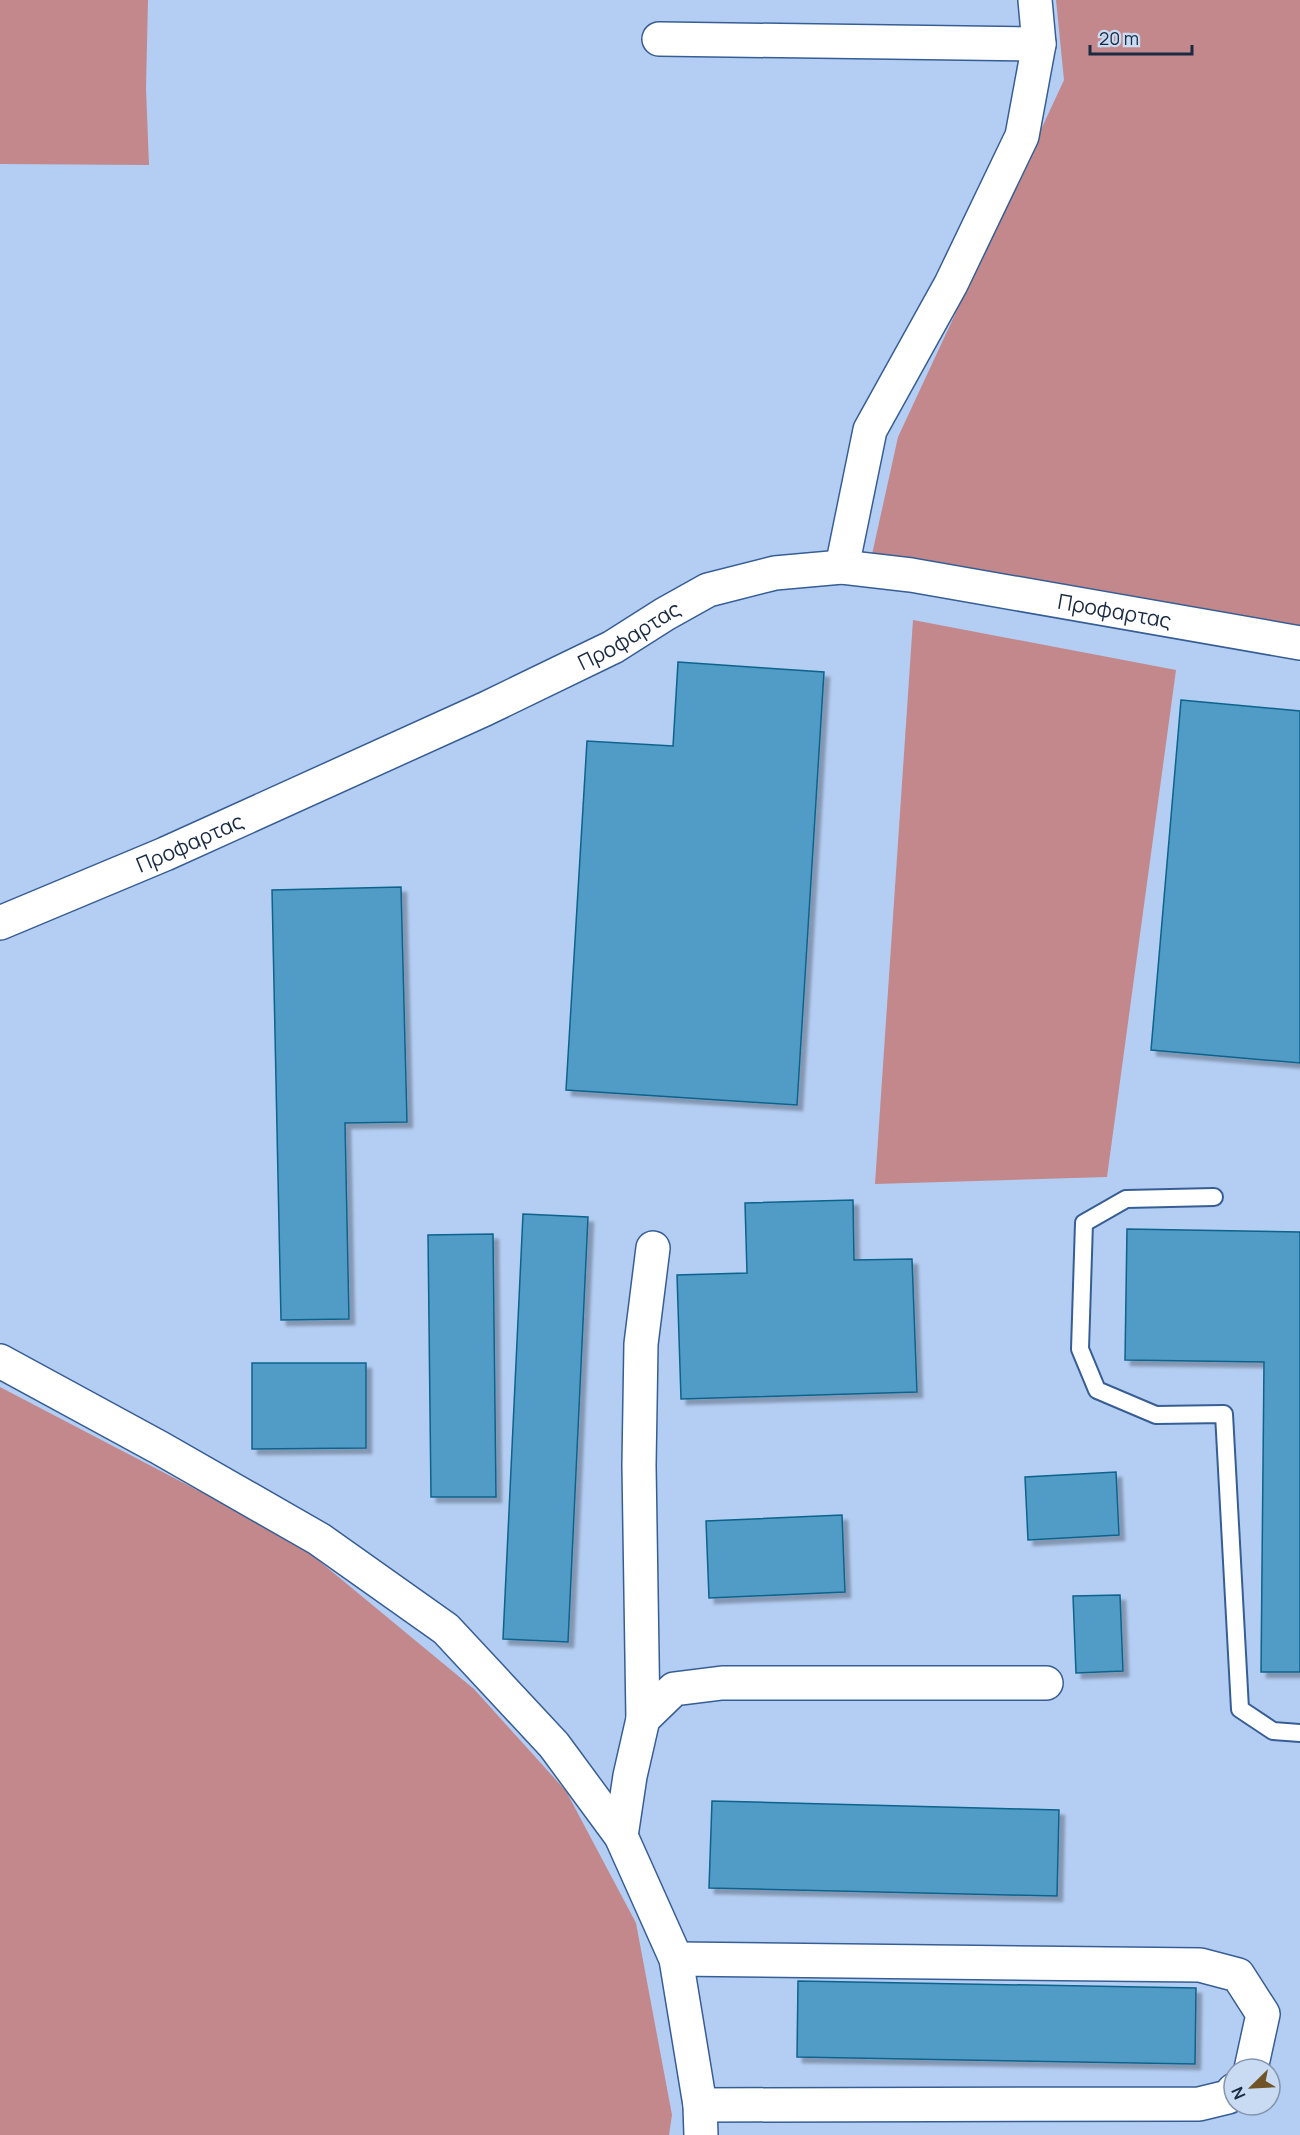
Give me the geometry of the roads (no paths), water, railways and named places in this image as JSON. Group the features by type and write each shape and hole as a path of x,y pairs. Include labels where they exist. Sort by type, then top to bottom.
{"street":[{"path":"842,567 870,430 951,284 1022,136 1039,44 1035,0"},
{"path":"659,39 1039,44"},
{"name":"Προφαρτας","path":"0,923 165,854 484,709 613,647 708,590 776,573 842,567 911,575 1300,643"},
{"path":"621,1836 630,1776 643,1719 639,1465 641,1355 653,1248"},
{"path":"0,1361 160,1448 319,1539 446,1629 554,1744 621,1836 676,1959 700,2120 1199,2104 1222,2098"},
{"path":"643,1719 674,1689 722,1683 1046,1683"},
{"path":"676,1959 1200,1965 1238,1975 1263,2014 1254,2057"}],"lane":[{"path":"1214,1197 1126,1199 1084,1223 1080,1348 1097,1390 1156,1415 1224,1414 1240,1709 1272,1731 1300,1733"}]}
